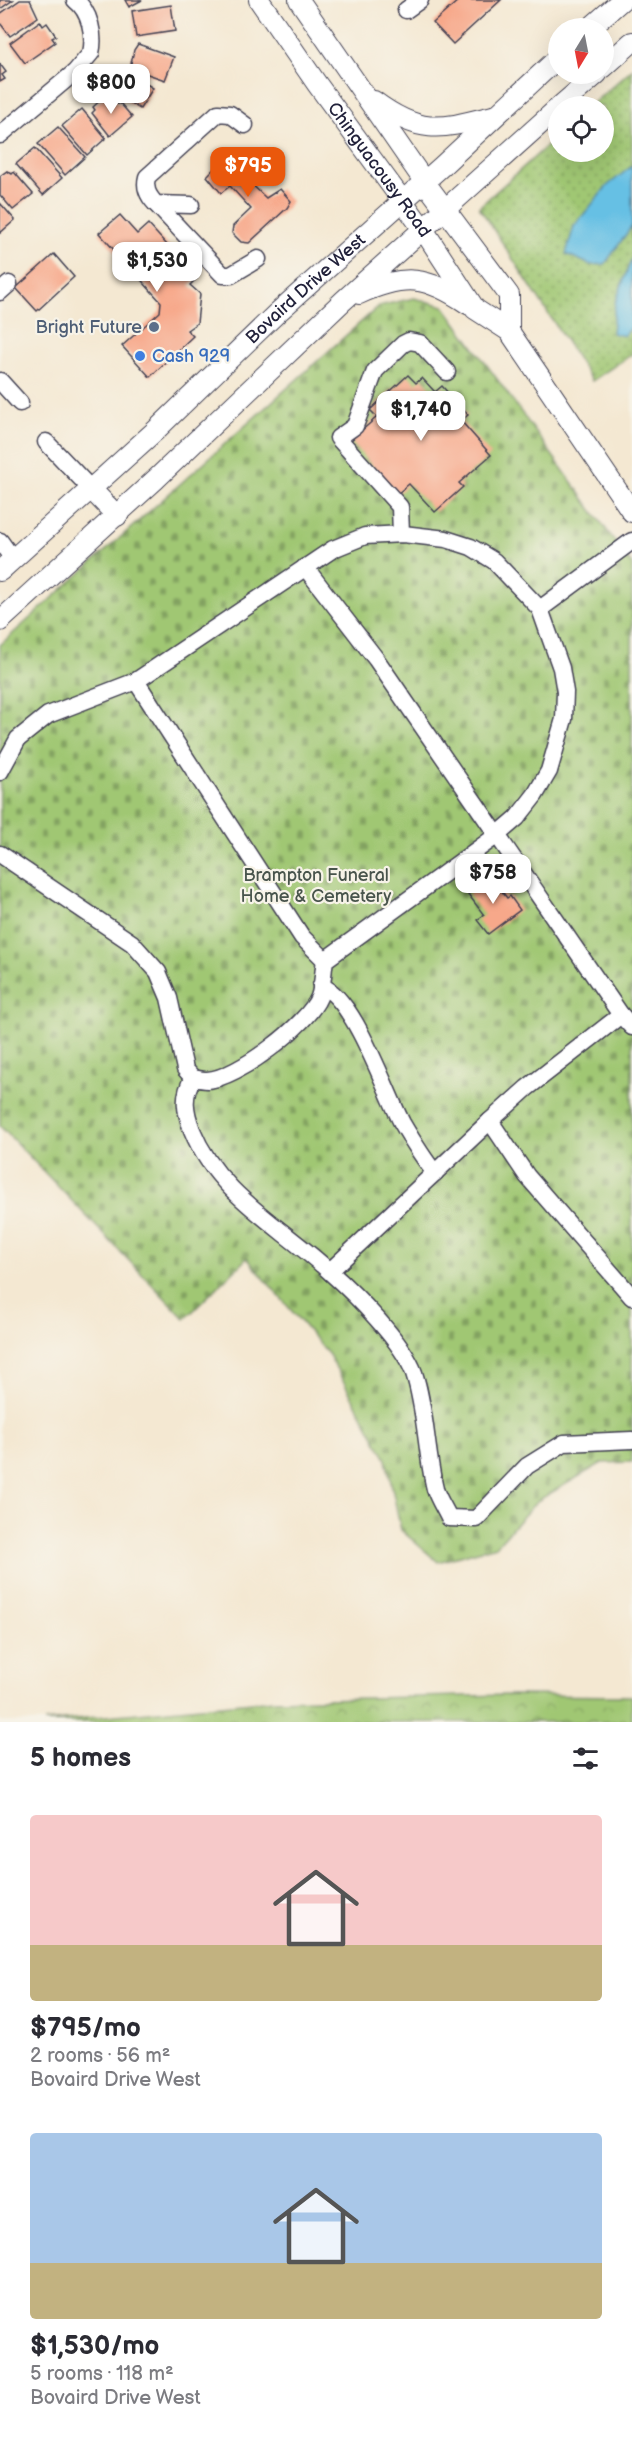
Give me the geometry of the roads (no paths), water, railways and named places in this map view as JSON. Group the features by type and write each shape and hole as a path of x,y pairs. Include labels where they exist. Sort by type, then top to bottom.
{"main road":[{"name":"Chinguacousy Road","path":"259,0 423,229 475,309 509,331 632,512"},
{"name":"Chinguacousy Road","path":"299,0 424,181 509,295 509,331"},
{"path":"601,18 622,0"},
{"path":"614,58 632,42"},
{"name":"Bovaird Drive West","path":"6,565 91,489 277,313 548,66"},
{"name":"Bovaird Drive West","path":"572,96 585,84"},
{"path":"363,93 394,116 422,126 436,128 495,115"},
{"name":"Bovaird Drive West","path":"0,621 117,516 343,301 548,117"},
{"path":"343,301 379,285 400,280 439,285 475,309"},
{"path":"91,489 117,516"}],"street":[{"path":"0,135 88,59 93,44 90,24 84,10 75,0"},
{"path":"406,10 420,0"},
{"path":"245,125 230,114 218,113 147,177 145,184 156,204 223,274 231,275 258,259"},
{"path":"156,204 191,205"},
{"path":"401,534 400,507 345,434 359,419 376,369 403,344 410,341 420,343 447,372"},
{"path":"0,381 20,403"},
{"path":"46,442 91,489"},
{"path":"0,772 18,739 48,715 136,681 333,549 365,536 401,534 447,539 471,547 494,561 540,609 561,668 565,692 564,719 549,771 535,795 517,818 496,836 326,960 319,997 304,1018 259,1056 208,1080 193,1078 185,1069 169,998 158,972 132,943 0,854"},
{"path":"0,541 6,565"},
{"path":"540,609 632,541"},
{"path":"305,567 376,658 496,836 627,1021 527,1088 330,1271"},
{"path":"136,681 302,937 326,960"},
{"path":"321,986 334,993 363,1037 402,1121 435,1173"},
{"path":"193,1078 186,1093 185,1109 196,1139 213,1169 234,1192 330,1271 398,1343 414,1372 436,1492 449,1518 476,1519 527,1466 564,1443 632,1440"},
{"path":"490,1121 527,1176 632,1296"}],"water":[{"path":"632,166 632,226 605,264 591,265 566,254 574,226 607,186"},
{"path":"632,258 632,327 624,336 612,333 615,303"}],"place":[{"name":"Bright Future","path":"154,327"},
{"name":"Cash 929","path":"140,356"}],"park label":[{"name":"Brampton Funeral Home & Cemetery","path":"316,885"}]}
